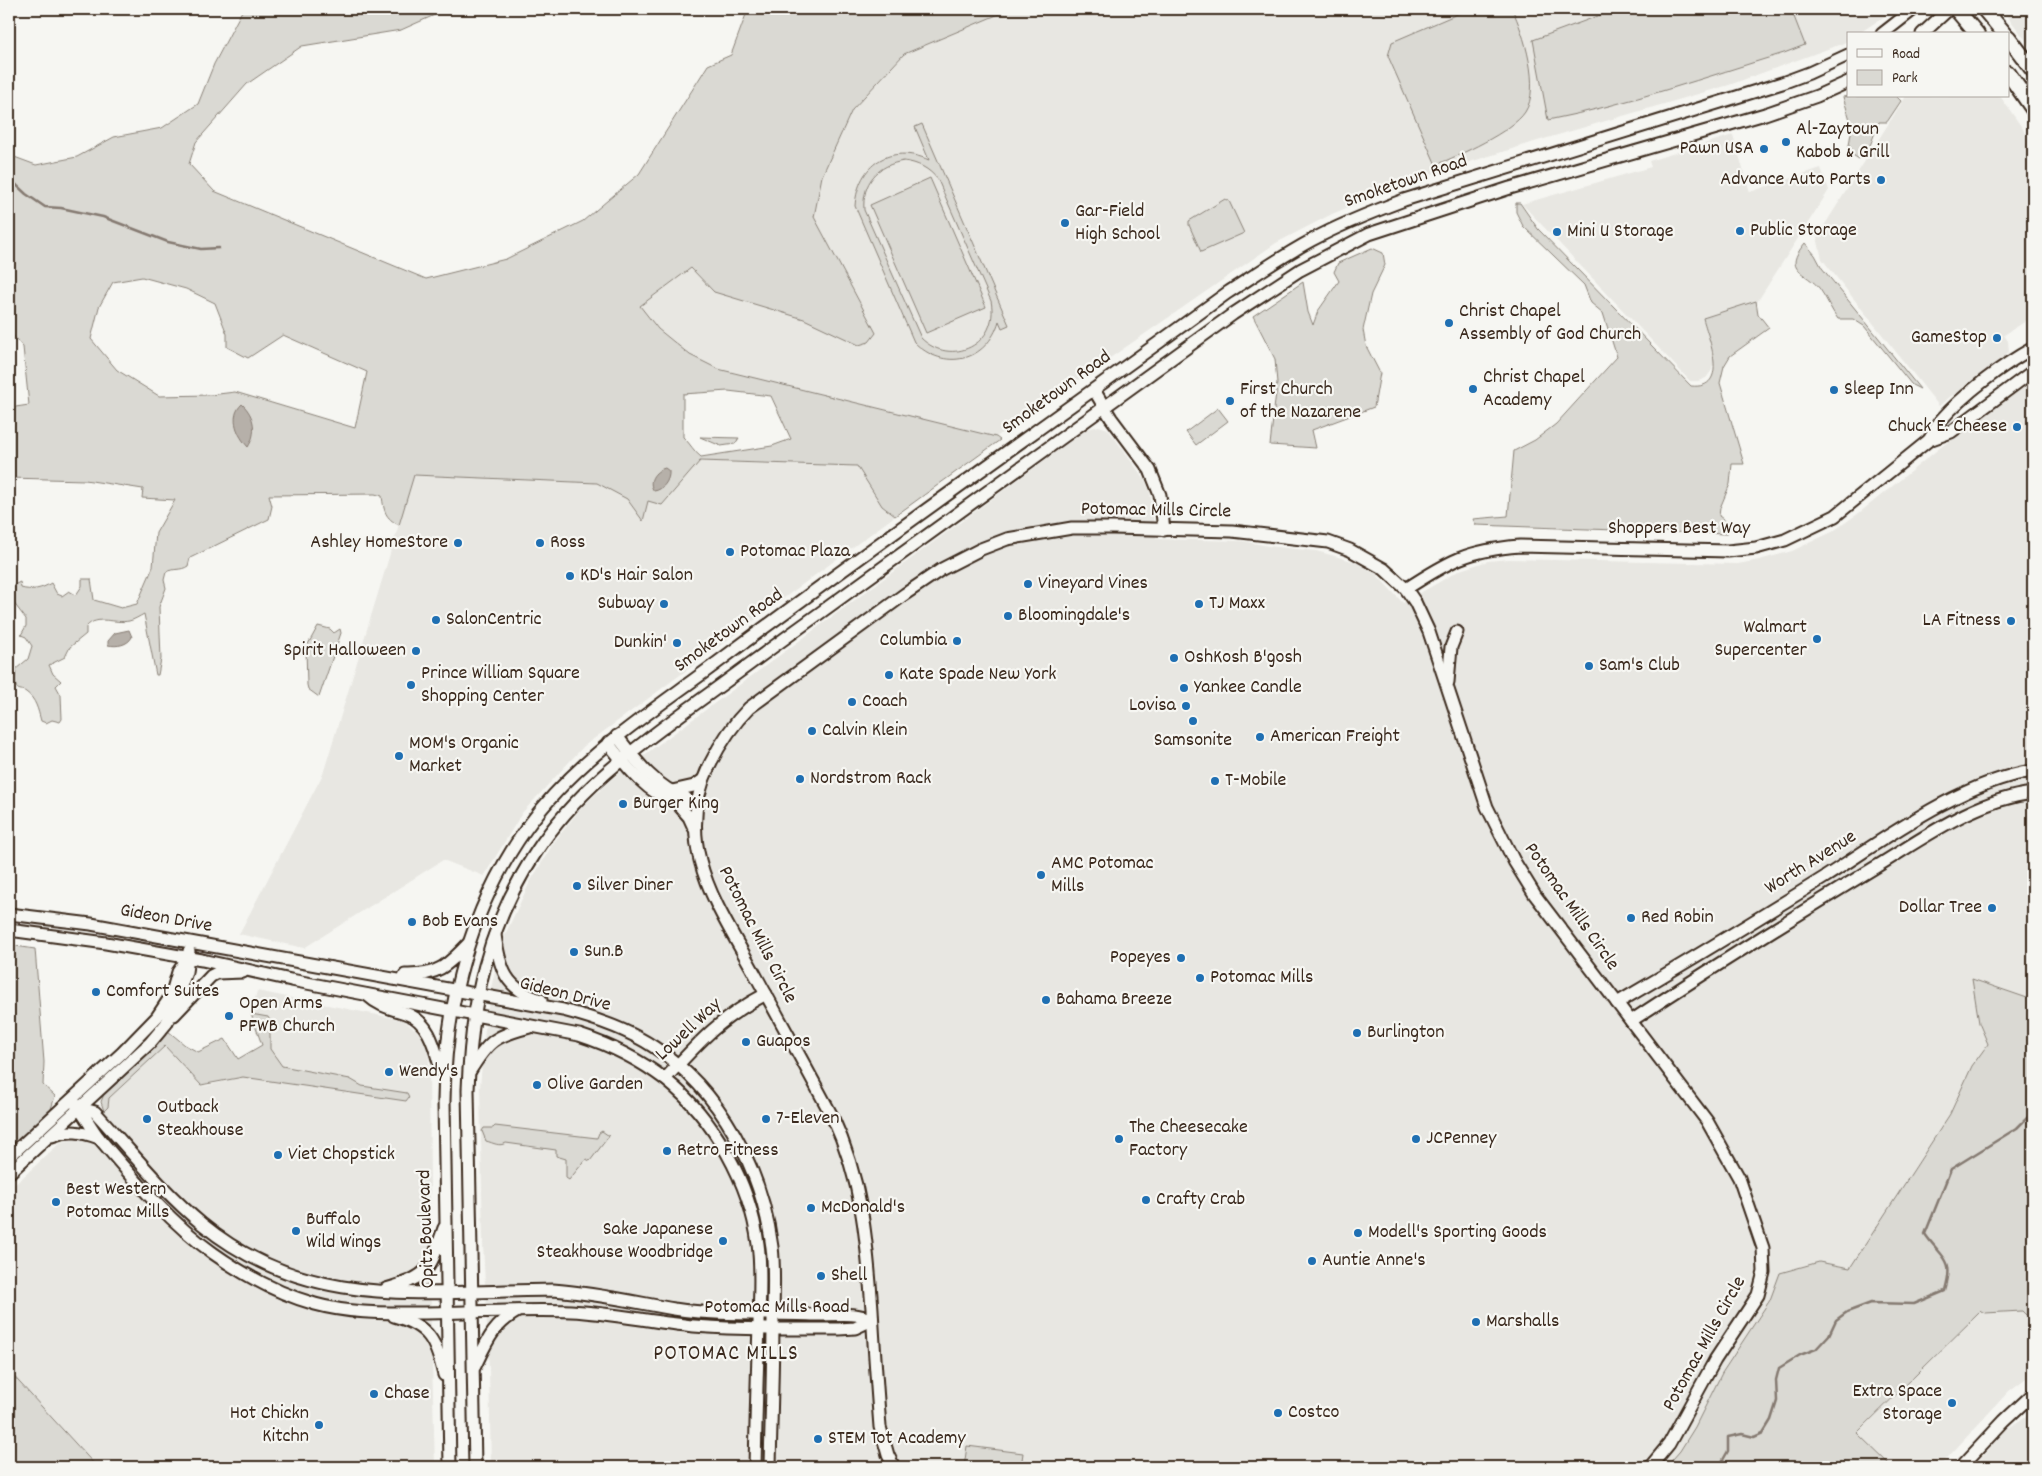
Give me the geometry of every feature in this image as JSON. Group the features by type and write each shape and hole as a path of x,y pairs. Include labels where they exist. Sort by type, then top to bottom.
{"highway":[{"path":"1956,9 1975,32"},
{"path":"1984,9 2004,32"},
{"path":"2010,40 2033,70"},
{"path":"2010,76 2033,109"}],"street":[{"path":"1885,32 1914,9"},
{"path":"1924,32 1949,9"},
{"name":"Smoketown Road","path":"455,990 471,941 499,873 527,828 567,780 612,739 780,615 1278,259 1345,223 1404,200 1782,83 1809,73 1847,54"},
{"name":"Smoketown Road","path":"478,994 484,962 494,932 520,878 552,830 585,791 625,755 1233,314 1300,270 1369,234 1510,188 1764,114 1817,96 1847,82"},
{"path":"1404,200 1410,220"},
{"name":"Shoppers Best Way","path":"1929,440 1940,422 1958,405 2003,368 2033,348"},
{"name":"Shoppers Best Way","path":"1406,589 1456,558 1500,547 1728,551 1765,546 1801,533 1835,516 1929,440 1951,432 2033,371"},
{"path":"1094,390 1104,408 1150,470 1160,495 1164,530"},
{"name":"Potomac Mills Circle","path":"894,1467 888,1455 880,1427 866,1231 856,1182 849,1157 832,1116 708,887 701,868 695,833 698,802 703,780 720,743 733,724 749,708 905,594 959,560 1008,539 1054,530 1113,528 1232,531 1328,542 1367,558 1396,578 1415,602 1429,632 1488,808 1514,861 1535,895 1707,1121 1728,1155 1747,1196 1763,1248 1765,1260 1762,1285 1753,1304 1734,1329 1715,1360 1666,1450 1650,1467"},
{"path":"877,546 889,563"},
{"path":"1448,689 1451,647 1457,632"},
{"path":"612,739 645,784 673,796 698,802"},
{"name":"Worth Avenue","path":"1617,1003 1953,798 1988,783 2033,771"},
{"path":"673,796 703,780"},
{"name":"Worth Avenue","path":"1631,1021 1814,904 1967,813 2004,798 2033,793"},
{"path":"673,796 689,817 695,833"},
{"name":"Gideon Drive","path":"9,914 76,922 563,1010 595,1019 629,1033 653,1046 678,1065 691,1078 721,1115 753,1170 765,1210 772,1247 773,1329 770,1467"},
{"name":"Gideon Drive","path":"9,930 106,943 232,966 249,971 579,1035 596,1040 632,1058 665,1079 693,1106 715,1136 730,1160 751,1210 758,1245 759,1313 755,1467"},
{"path":"494,932 499,959 509,981 524,994 563,1010"},
{"path":"388,978 433,973 451,962 471,941"},
{"path":"166,1024 181,989 191,942"},
{"path":"9,1173 48,1137 122,1053 157,1017 171,996 178,972 188,958"},
{"path":"9,1157 150,1043 211,976 217,973 249,971"},
{"name":"Opitz Boulevard","path":"450,1467 444,1079 446,1040 455,990"},
{"path":"365,994 383,1007 412,1017 423,1026 432,1040 444,1079"},
{"path":"475,1467 469,1073 474,1015 478,994"},
{"name":"Lowell Way","path":"665,1079 705,1036 730,1015 766,994"},
{"path":"469,1073 489,1043 497,1037 533,1026"},
{"name":"Potomac Mills Road","path":"76,1104 99,1138 178,1224 214,1254 242,1272 275,1289 317,1304 339,1309 385,1313 583,1312 700,1327 758,1329 855,1328 872,1320"},
{"name":"Potomac Mills Road","path":"76,1104 95,1112 184,1209 218,1236 241,1252 272,1268 293,1276 342,1288 375,1292 554,1290 582,1292 675,1309 773,1314 851,1314 872,1320"},
{"path":"48,1137 71,1131 79,1131 99,1138"},
{"path":"375,1292 410,1282 426,1271 434,1256 446,1221"},
{"path":"473,1370 492,1331 501,1322 518,1311"},
{"path":"385,1313 402,1318 417,1326 431,1338 437,1349 449,1392"},
{"path":"1961,1467 2004,1421 2033,1394"}],"shaded area":[{"name":"Gar-Field High School","path":"1011,9 1882,9 1888,14 1861,32 1847,32 1847,41 1844,43 1729,85 1415,179 1332,214 1276,243 996,437 718,369 690,356 658,329 639,306 690,268 875,332 814,217 822,176 852,110 904,54"},
{"path":"2002,9 2033,9 2033,50"},
{"path":"1905,98 2001,98 2023,129 2033,152 2033,323 2029,319 2004,335 2008,341 2009,352 1961,392 1951,396 1939,406 1822,259 1817,237"},
{"path":"1733,135 1750,192 1821,168 1829,190 1718,363 1712,366 1712,370 1706,378 1690,381 1522,204 1651,167 1649,161"},
{"name":"Potomac Mills","path":"2033,383 2033,1000 1973,979 1979,1023 1988,1044 1972,1066 1950,1114 1850,1269 1819,1262 1780,1273 1770,1300 1722,1373 1695,1427 1680,1451 1666,1467 491,1467 483,1243 480,1087 491,988 502,941 530,882 554,842 583,806 613,778 1087,429 1099,426 1108,429 1145,480 1150,492 1156,539 1243,541 1268,546 1316,551 1355,562 1375,573 1403,603 1460,570 1488,561 1509,559 1738,564 1792,551 1832,532 1859,513 1941,447 2018,391"},
{"path":"242,404 250,414 253,425 253,436 248,447 238,432 235,420 238,409"},
{"path":"624,459 857,466 882,506 895,516 584,746 522,813 484,876 443,860 304,948 239,934 323,774 414,475 615,483"},
{"path":"665,468 669,471 667,481 663,487 654,491 651,484 653,477 661,469"},
{"path":"129,630 132,637 128,642 115,646 108,645 108,641 115,633"},
{"path":"257,991 403,1020 416,1030 426,1043 429,1059 431,1323 435,1467 97,1467 9,1371 9,1190 61,1142 77,1139 108,1107 109,1098 165,1046 201,1085 206,1086 253,1074 262,1045 251,1014"},
{"path":"2033,1303 2033,1373 2009,1391 1939,1467 1892,1467 1857,1434 1981,1311 1985,1313 2022,1311 2026,1315"},
{"path":"2033,1411 2033,1467 1973,1467 2006,1430"}],"green space":[{"path":"243,9 448,9 401,30 302,46 247,84 196,142 189,164 214,191 426,279 506,259 583,221 639,174 708,65 731,55 748,9 1011,9 904,54 852,110 822,176 814,217 876,333 869,342 859,345 804,319 714,292 691,268 640,306 658,329 690,355 718,369 996,437 1000,440 895,516 882,506 857,466 700,461 662,505 648,501 643,521 627,499 597,483 414,475 399,525 386,514 382,496 375,494 269,495 272,506 269,519 190,558 188,566 185,568 166,572 164,580 166,588 159,607 161,659 158,675 156,675 144,614 124,622 95,621 86,627 86,634 70,647 65,657 49,665 53,674 61,681 56,686 61,695 62,719 60,722 52,720 46,723 41,721 32,698 26,692 17,689 15,684 16,669 28,659 32,646 26,637 21,635 26,626 26,619 13,602 12,586 20,582 21,588 36,589 51,583 57,594 62,596 69,591 76,595 82,586 82,579 91,579 94,600 121,608 137,604 153,567 156,533 175,500 142,498 143,489 85,480 9,478 9,408 29,405 23,347 9,333 9,155 36,165 77,157 114,137 162,128 198,104 214,64","holes":["142,277 186,289 215,303 227,334 227,347 248,358 283,335 367,372 355,428 235,392 210,395 159,396 117,370 91,339 99,307 113,282","728,391 771,396 791,439 772,446 701,457 683,437 683,394"]},
{"path":"1469,9 1512,9 1526,46 1529,61 1531,75 1530,102 1525,112 1509,127 1484,142 1436,165 1388,56 1392,42"},
{"path":"1617,9 1791,9 1805,45 1638,98 1548,120 1533,40"},
{"path":"1843,97 1898,98 1901,101 1887,122 1879,122 1868,151 1861,153 1859,159 1848,152 1852,126"},
{"path":"922,124 1009,325 1002,328 999,321 993,335 985,346 975,354 963,358 938,357 914,342 855,206 857,191 862,179 878,161 889,156 901,154 915,155 929,160 915,127","holes":["909,162 927,169 938,180 991,301 992,316 988,329 981,340 971,347 959,351 946,351 933,347 921,338 864,210 866,192 873,177 879,171 894,163"]},
{"path":"930,178 986,307 926,333 870,205"},
{"path":"1225,199 1229,201 1244,233 1201,252 1189,221"},
{"path":"1516,203 1520,203 1538,229 1691,386 1703,385 1710,380 1714,372 1712,349 1703,318 1756,301 1758,314 1769,328 1730,356 1724,366 1720,383 1744,464 1732,464 1730,484 1720,508 1719,516 1727,522 1727,534 1476,525 1473,519 1508,516 1514,451 1535,440 1556,424 1617,357 1603,313 1591,303 1584,285 1523,226 1516,212"},
{"path":"1805,243 1815,255 1822,268 1920,389 1912,385 1864,326 1853,319 1838,319 1820,289 1798,270 1795,260"},
{"path":"1372,248 1383,253 1385,265 1371,294 1363,330 1366,346 1380,373 1374,407 1312,430 1316,448 1270,445 1277,383 1275,359 1253,316 1303,282 1308,312 1313,325 1318,311 1339,281 1334,272 1338,263"},
{"path":"1218,408 1228,421 1196,445 1186,432"},
{"path":"700,437 739,438 735,444 721,446"},
{"path":"318,626 330,629 334,633 340,629 341,633 319,697 308,689 306,648"},
{"path":"9,945 35,949 44,1062 43,1085 55,1096 51,1109 9,1149"},
{"path":"1972,979 2033,1000 2033,1303 2026,1315 2022,1311 1985,1313 1981,1311 1857,1433 1892,1467 1666,1467 1680,1451 1695,1427 1722,1373 1770,1300 1780,1273 1819,1262 1850,1268 1950,1114 1972,1066 1988,1044 1979,1023"},
{"path":"251,1014 268,1017 270,1021 270,1049 282,1066 350,1079 362,1086 407,1093 409,1097 406,1101 243,1077 201,1085 165,1046 109,1098 108,1107 104,1111 101,1102 105,1091 168,1031 185,1045 198,1052 225,1039 238,1059 262,1045"},
{"path":"495,1126 597,1138 602,1131 609,1136 590,1161 586,1159 569,1180 566,1178 566,1159 556,1156 556,1150 506,1143 499,1145 486,1141 482,1131 484,1128 493,1128"},
{"path":"9,1371 97,1467 9,1467"},
{"path":"967,1446 1023,1453 1021,1467 964,1467"}],"waterway":[{"path":"9,178 26,194 45,207 61,208 103,217 168,242 201,249 219,248"},
{"path":"1719,1467 1728,1451 1728,1437 1742,1434 1754,1437 1763,1433 1771,1420 1777,1401 1776,1380 1779,1368 1800,1355 1816,1349 1829,1335 1836,1320 1847,1312 1871,1303 1914,1304 1945,1291 1948,1280 1948,1265 1925,1234 1951,1169 2017,1128 2033,1112"}],"place":[{"name":"Al-Zaytoun Kabob & Grill","path":"1786,142"},
{"name":"Pawn USA","path":"1764,149"},
{"name":"Advance Auto Parts","path":"1881,180"},
{"name":"Gar-Field High School","path":"1065,223"},
{"name":"Public Storage","path":"1740,231"},
{"name":"Mini U Storage","path":"1557,232"},
{"name":"Christ Chapel Assembly of God Church","path":"1449,323"},
{"name":"GameStop","path":"1997,338"},
{"name":"Christ Chapel Academy","path":"1473,389"},
{"name":"Sleep Inn","path":"1834,390"},
{"name":"First Church of the Nazarene","path":"1230,401"},
{"name":"Chuck E. Cheese","path":"2017,427"},
{"name":"Ashley HomeStore","path":"458,543"},
{"name":"Ross","path":"540,543"},
{"name":"Potomac Plaza","path":"730,552"},
{"name":"KD's Hair Salon","path":"570,576"},
{"name":"Vineyard Vines","path":"1028,584"},
{"name":"Subway","path":"664,604"},
{"name":"TJ Maxx","path":"1199,604"},
{"name":"Bloomingdale's","path":"1008,616"},
{"name":"SalonCentric","path":"436,620"},
{"name":"LA Fitness","path":"2011,621"},
{"name":"Walmart Supercenter","path":"1817,639"},
{"name":"Columbia","path":"957,641"},
{"name":"Dunkin'","path":"677,643"},
{"name":"Spirit Halloween","path":"416,651"},
{"name":"OshKosh B'gosh","path":"1174,658"},
{"name":"Sam's Club","path":"1589,666"},
{"name":"Kate Spade New York","path":"889,675"},
{"name":"Prince William Square Shopping Center","path":"411,685"},
{"name":"Yankee Candle","path":"1184,688"},
{"name":"Coach","path":"852,702"},
{"name":"Lovisa","path":"1186,706"},
{"name":"Samsonite","path":"1193,721"},
{"name":"Calvin Klein","path":"812,731"},
{"name":"American Freight","path":"1260,737"},
{"name":"MOM's Organic Market","path":"399,756"},
{"name":"Nordstrom Rack","path":"800,779"},
{"name":"T-Mobile","path":"1215,781"},
{"name":"Burger King","path":"623,804"},
{"name":"AMC Potomac Mills","path":"1041,875"},
{"name":"Silver Diner","path":"577,886"},
{"name":"Dollar Tree","path":"1992,908"},
{"name":"Red Robin","path":"1631,918"},
{"name":"Bob Evans","path":"412,922"},
{"name":"Sun.B","path":"574,952"},
{"name":"Popeyes","path":"1181,958"},
{"name":"Potomac Mills","path":"1200,978"},
{"name":"Comfort Suites","path":"96,992"},
{"name":"Bahama Breeze","path":"1046,1000"},
{"name":"Open Arms PFWB Church","path":"229,1016"},
{"name":"Burlington","path":"1357,1033"},
{"name":"Guapos","path":"746,1042"},
{"name":"Wendy's","path":"389,1072"},
{"name":"Olive Garden","path":"537,1085"},
{"name":"Outback Steakhouse","path":"147,1119"},
{"name":"7-Eleven","path":"766,1119"},
{"name":"The Cheesecake Factory","path":"1119,1139"},
{"name":"JCPenney","path":"1416,1139"},
{"name":"Retro Fitness","path":"667,1151"},
{"name":"Viet Chopstick","path":"278,1155"},
{"name":"Crafty Crab","path":"1146,1200"},
{"name":"Best Western Potomac Mills","path":"56,1202"},
{"name":"McDonald's","path":"811,1208"},
{"name":"Buffalo Wild Wings","path":"296,1231"},
{"name":"Modell's Sporting Goods","path":"1358,1233"},
{"name":"Sake Japanese Steakhouse Woodbridge","path":"723,1241"},
{"name":"Auntie Anne's","path":"1312,1261"},
{"name":"Shell","path":"821,1276"},
{"name":"Marshalls","path":"1476,1322"},
{"name":"Chase","path":"374,1394"},
{"name":"Extra Space Storage","path":"1952,1403"},
{"name":"Costco","path":"1278,1413"},
{"name":"Hot Chickn Kitchn","path":"319,1425"},
{"name":"STEM Tot Academy","path":"818,1439"}],"district":[{"name":"POTOMAC MILLS","path":"726,1354"}]}
